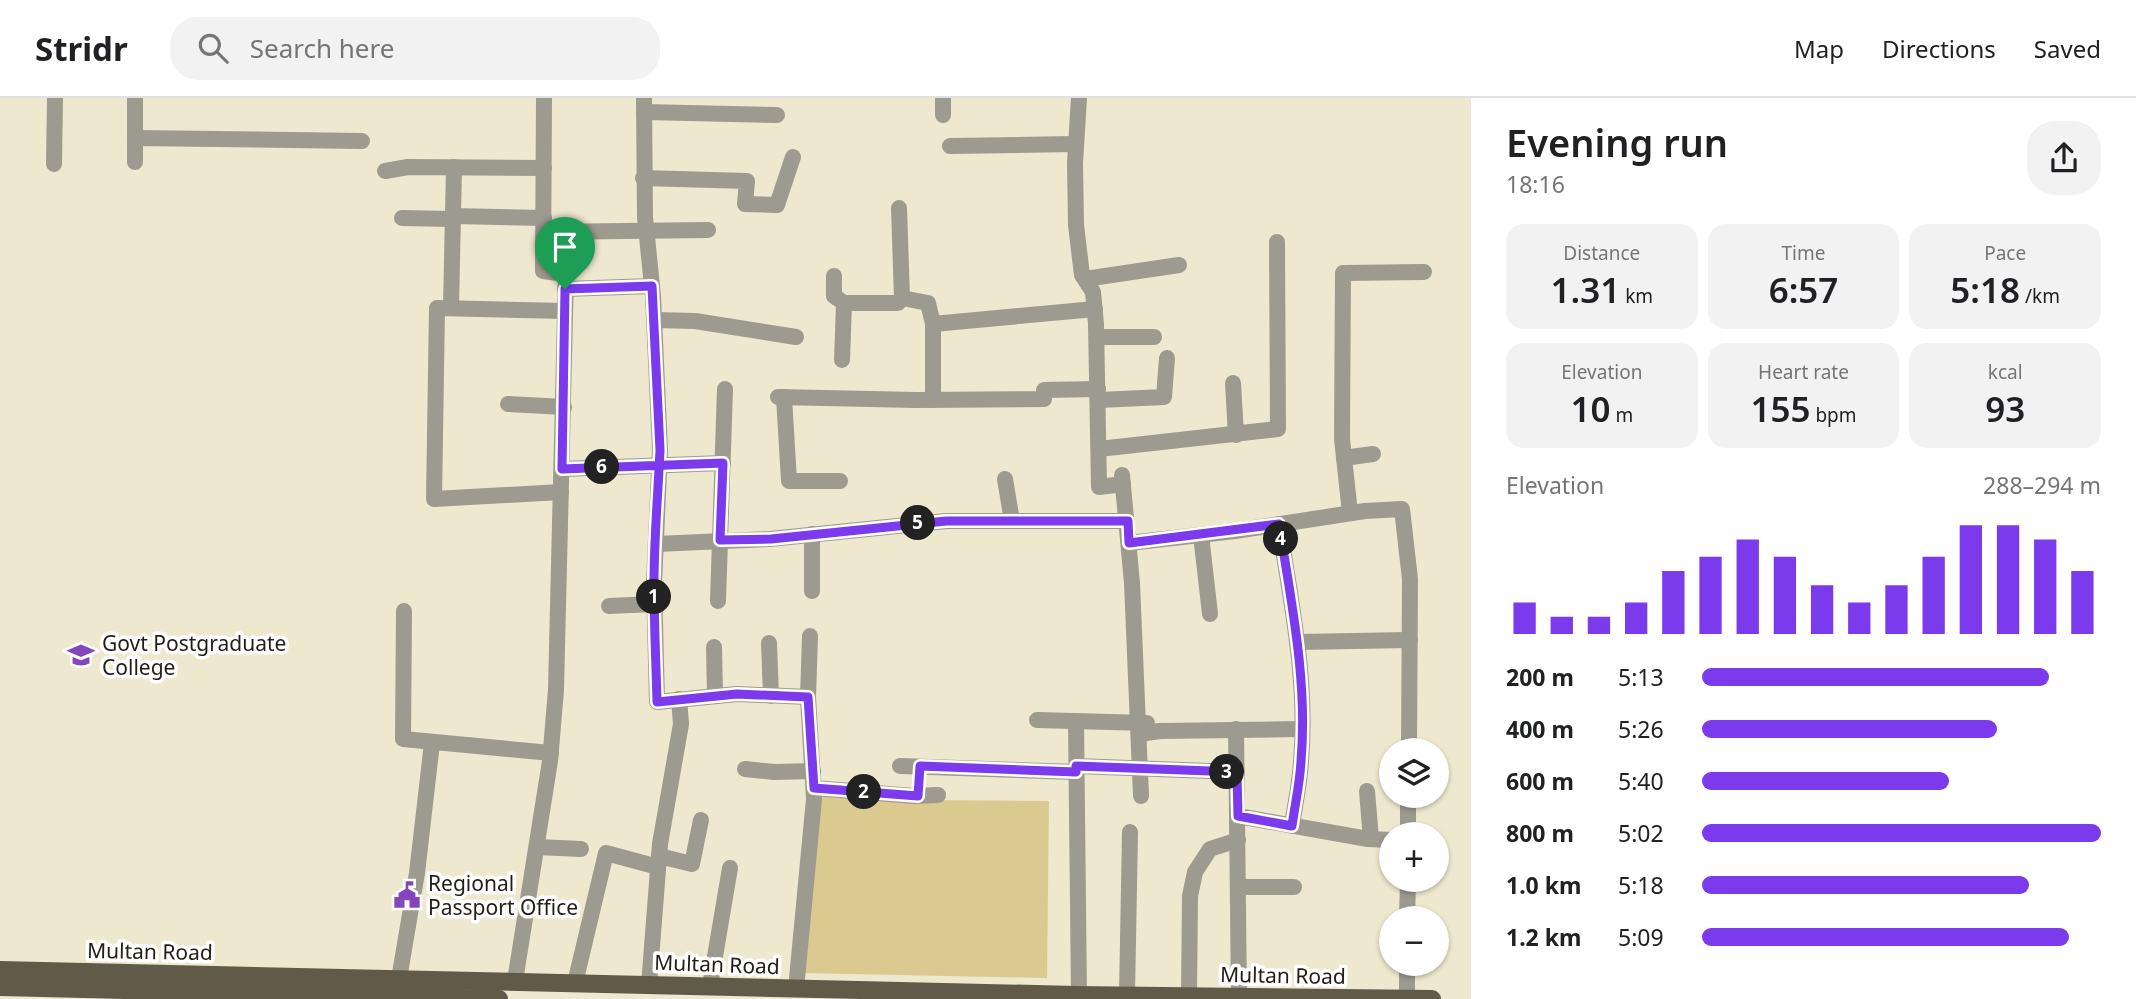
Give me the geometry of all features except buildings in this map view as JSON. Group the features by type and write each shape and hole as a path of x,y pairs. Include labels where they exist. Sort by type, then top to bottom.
{"main road":[{"name":"Multan Road","path":"0,970 1079,995 1432,999"},
{"name":"Multan Road","path":"0,988 499,999"}],"street":[{"path":"54,164 55,98"},
{"path":"135,98 135,162"},
{"path":"515,981 551,752 557,677 566,274 543,271 544,98"},
{"path":"1079,98 1075,144 1076,225 1085,279 1093,292 1095,309 1100,486 1123,480 1128,521 1144,727 1141,796"},
{"path":"777,115 728,106 644,105 643,178 654,320 659,465 654,604 657,702 715,695 808,697"},
{"path":"135,138 362,141"},
{"path":"950,146 1075,144"},
{"path":"643,178 747,181 745,204 777,205 793,157"},
{"path":"385,171 408,167 544,168"},
{"path":"452,308 454,167"},
{"path":"834,276 834,296 844,303 898,303 902,298 899,208"},
{"path":"401,218 453,217 646,231 708,230"},
{"path":"1099,449 1278,429 1277,242"},
{"path":"1085,279 1179,265"},
{"path":"1350,513 1344,458 1343,273 1424,272"},
{"path":"565,289 652,286"},
{"path":"902,298 928,303 933,324 933,400"},
{"path":"842,360 844,303"},
{"path":"561,492 434,499 437,308 565,311"},
{"path":"933,324 1095,309"},
{"path":"654,320 695,321 796,337"},
{"path":"1097,337 1154,337"},
{"path":"840,481 789,481 781,397 1044,399 1044,390 1164,397 1167,358"},
{"path":"1233,383 1236,435"},
{"path":"718,601 725,389"},
{"path":"508,404 564,407"},
{"path":"1344,458 1373,454"},
{"path":"562,469 723,463"},
{"path":"1004,479 1012,521"},
{"path":"1129,543 1350,513 1402,509 1410,579 1409,738"},
{"path":"656,544 812,534 946,521 1128,521"},
{"path":"1279,524 1297,642 1303,729 1292,826"},
{"path":"811,591 812,534"},
{"path":"1201,535 1210,614"},
{"path":"609,606 654,604"},
{"path":"404,611 403,739 551,752"},
{"path":"796,989 814,788 808,697 810,636"},
{"path":"1297,642 1410,640"},
{"path":"769,643 771,696"},
{"path":"714,647 715,695"},
{"path":"649,985 658,862 681,724 678,699"},
{"path":"1037,720 1076,721 1160,730 1303,729"},
{"path":"1076,721 1079,995"},
{"path":"1236,729 1239,997"},
{"path":"399,979 417,873 432,743"},
{"path":"900,766 1076,769 1141,767 1237,772"},
{"path":"918,796 920,766"},
{"path":"745,769 774,772 813,771"},
{"path":"814,788 918,796 938,795"},
{"path":"1367,791 1371,839"},
{"path":"1238,816 1379,839"},
{"path":"575,983 606,853 658,862 692,864 701,820"},
{"path":"1126,995 1130,832"},
{"path":"1189,996 1190,895 1195,872 1210,849 1238,840"},
{"path":"537,847 580,849"},
{"path":"710,986 730,868"},
{"path":"1238,887 1294,887"},
{"path":"1407,976 1407,999"}],"shaded area":[{"path":"818,794 919,800 1049,801 1047,978 802,973"}],"place":[{"name":"Govt Postgraduate College","path":"81,655"},
{"name":"Regional Passport Office","path":"407,895"}],"route":[{"path":"565,289 562,469 659,465 723,463 720,540 771,539 946,521 999,520 1128,521 1129,543 1279,524 1298,646 1303,729 1292,826 1238,816 1237,772 1076,766 1076,772 920,766 918,796 814,788 808,697 737,694 657,702 654,583 659,465 660,450 652,286 565,289"}]}
